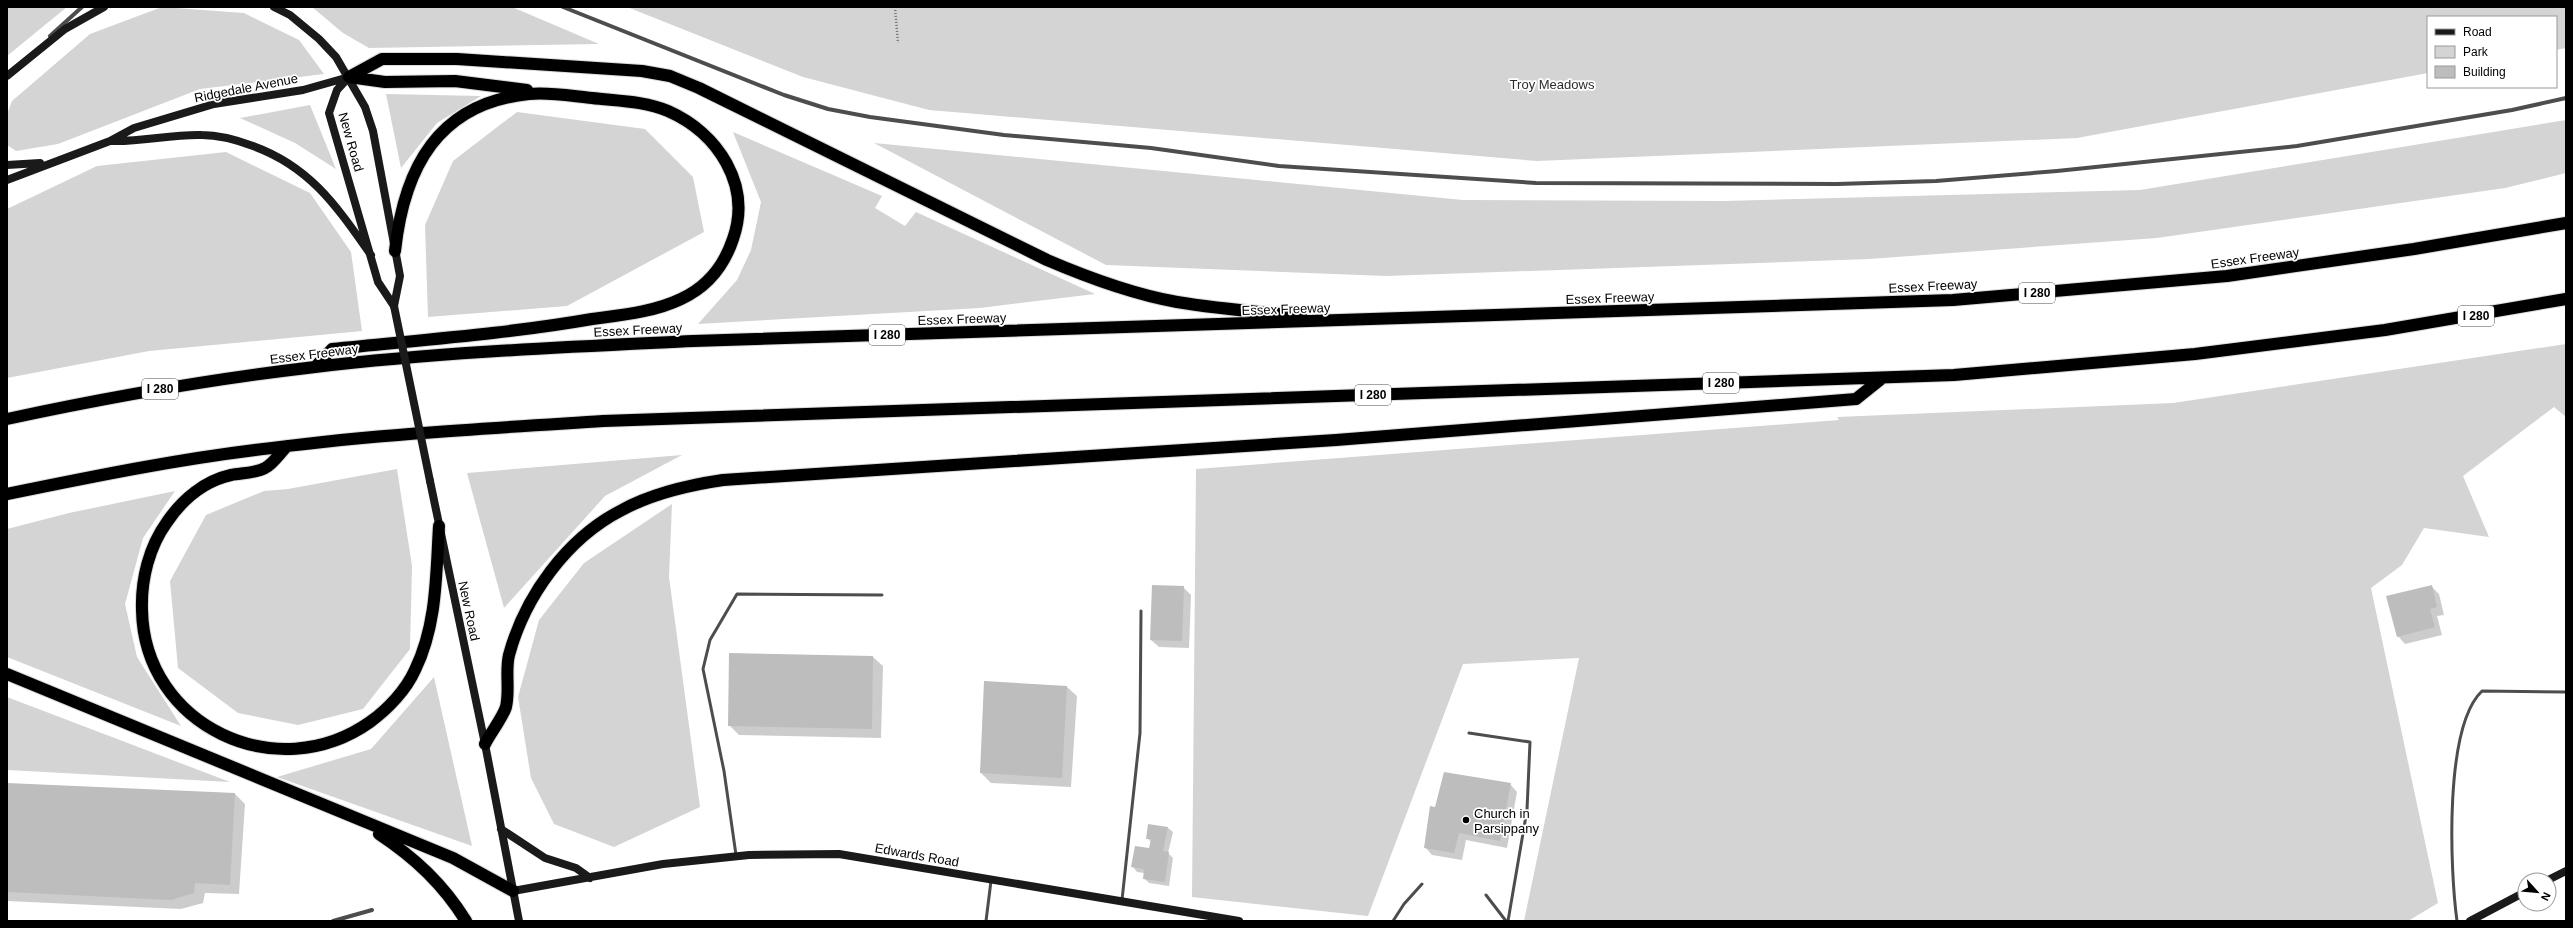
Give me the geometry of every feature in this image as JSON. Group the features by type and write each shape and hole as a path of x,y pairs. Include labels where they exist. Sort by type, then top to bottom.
{"highway":[{"path":"349,76 382,59 552,64 642,71 670,76 706,92 1047,260 1089,278 1133,292 1177,302 1342,321"},
{"path":"315,367 332,349 563,324 658,308 694,292 719,270 730,250 737,230 739,208 737,187 731,167 714,144 691,123 666,110 640,104 455,81 385,82 349,76"},
{"path":"395,251 399,214 411,179 423,155 443,132 478,107 505,98 531,94 557,94"},
{"name":"Essex Freeway","path":"7,419 125,394 315,367 432,356 693,341 1952,300 2228,276 2414,250 2566,223"},
{"name":"I 280","path":"7,494 152,466 287,446 417,433 603,421 1881,379 2013,371 2195,354 2385,330 2566,299"},
{"path":"485,744 506,707 509,656 524,616 540,586 561,559 587,533 622,510 689,485 723,480 1328,441 1856,399 1881,379"},
{"path":"287,446 265,468 225,477 201,488 182,502 165,523 146,569 141,596 142,626 148,649 156,670 182,707 206,725 231,740 254,747 284,750 313,746 336,741 358,731 382,713 398,696 415,671 424,648 433,616 439,526"},
{"path":"7,674 343,814 453,858 513,891"},
{"path":"343,814 376,831 424,867 442,886 466,921"}],"main road":[{"path":"7,77 23,62 65,29 104,7"},
{"path":"274,7 290,15 319,39 336,57 349,76"},
{"name":"Ridgedale Avenue","path":"7,180 63,157 110,141 134,128 214,104 303,90 349,76"},
{"name":"New Road","path":"394,306 400,276 373,131 365,107 349,76 336,90 329,113 378,282 394,306 485,744 519,921"},
{"path":"110,141 136,142 182,135 204,135 229,138 270,152 316,183 334,203 371,255"},
{"path":"7,165 33,164 63,157"},
{"path":"501,830 545,858 561,865 576,868 590,878"},
{"name":"Edwards Road","path":"513,891 664,864 736,856 839,854 1239,921"},
{"path":"2557,876 2566,871"},
{"path":"2470,921 2517,896"}],"street":[{"path":"23,62 82,7"},
{"path":"282,7 290,15"},
{"path":"563,7 784,95 828,109 870,117 1004,135 1151,148 1279,166 1536,183 1837,184 1936,180 2057,171 2297,146 2512,110 2566,98"},
{"path":"333,921 372,910"}],"lane":[{"path":"736,856 724,772 703,669 710,640 737,594 882,595"},
{"path":"1122,902 1140,734 1141,611"},
{"path":"2457,921 2453,888 2454,778 2466,717 2472,700 2482,691 2566,692"},
{"path":"1469,733 1530,742 1527,810 1507,921"},
{"path":"986,921 991,879"},
{"path":"1393,921 1404,904 1422,884"},
{"path":"1486,895 1507,921"}],"path":[{"path":"896,7 898,43"}],"green space":[{"path":"7,7 67,7 7,56"},
{"path":"162,7 244,13 299,40 324,74 200,89 58,144 16,151 7,145 7,114 12,101 90,34"},
{"path":"312,7 512,7 599,44 369,48 343,33"},
{"name":"Troy Meadows","path":"627,7 2566,7 2566,48 2557,50 2557,16 2427,16 2427,73 2077,138 1537,161 929,110 803,77"},
{"path":"386,94 481,96 437,123 401,168"},
{"path":"310,105 336,169 295,143 240,118"},
{"path":"517,112 645,129 693,177 704,232 567,306 428,317 425,225 453,161"},
{"path":"2566,120 2566,173 2505,188 2157,238 1869,259 1386,276 1106,265 874,143 1463,200 1724,201 2140,190"},
{"path":"733,132 882,196 875,208 905,226 916,212 1095,294 980,308 698,324 737,280 751,250 761,202"},
{"path":"226,152 310,193 351,252 362,331 149,351 7,378 7,209 97,166"},
{"path":"2566,344 2566,417 2554,407 2463,476 2489,537 2424,528 2402,565 2371,588 2438,903 2408,921 1524,921 1579,658 1463,664 1368,916 1192,897 1196,469 1839,420 1837,417 2173,403"},
{"path":"682,455 605,496 504,608 467,473"},
{"path":"397,469 412,566 410,649 363,709 298,725 238,713 178,668 170,581 206,515 264,491 288,489"},
{"path":"175,491 143,538 125,604 137,657 181,726 7,657 7,529 69,513"},
{"path":"672,504 669,577 700,807 614,847 554,824 531,778 518,697 539,620 584,563"},
{"path":"434,677 472,846 277,777 371,749"},
{"path":"7,697 230,782 7,770"}],"building":[{"path":"1152,585 1184,586 1182,641 1150,640"},
{"path":"2432,585 2437,607 2430,609 2435,627 2397,637 2386,596"},
{"path":"729,653 873,656 872,729 728,726"},
{"path":"984,681 1067,686 1062,778 980,773"},
{"name":"Church in Parsippany","path":"1444,772 1511,783 1500,841 1459,833 1454,853 1424,848 1430,806 1435,807"},
{"path":"7,783 235,793 230,885 195,883 194,893 171,900 7,892"},
{"path":"1148,824 1168,827 1163,851 1169,852 1165,882 1143,879 1144,869 1131,867 1135,846 1149,848 1151,839 1146,839"}],"place":[{"name":"Church in Parsippany","path":"1466,820"}]}
